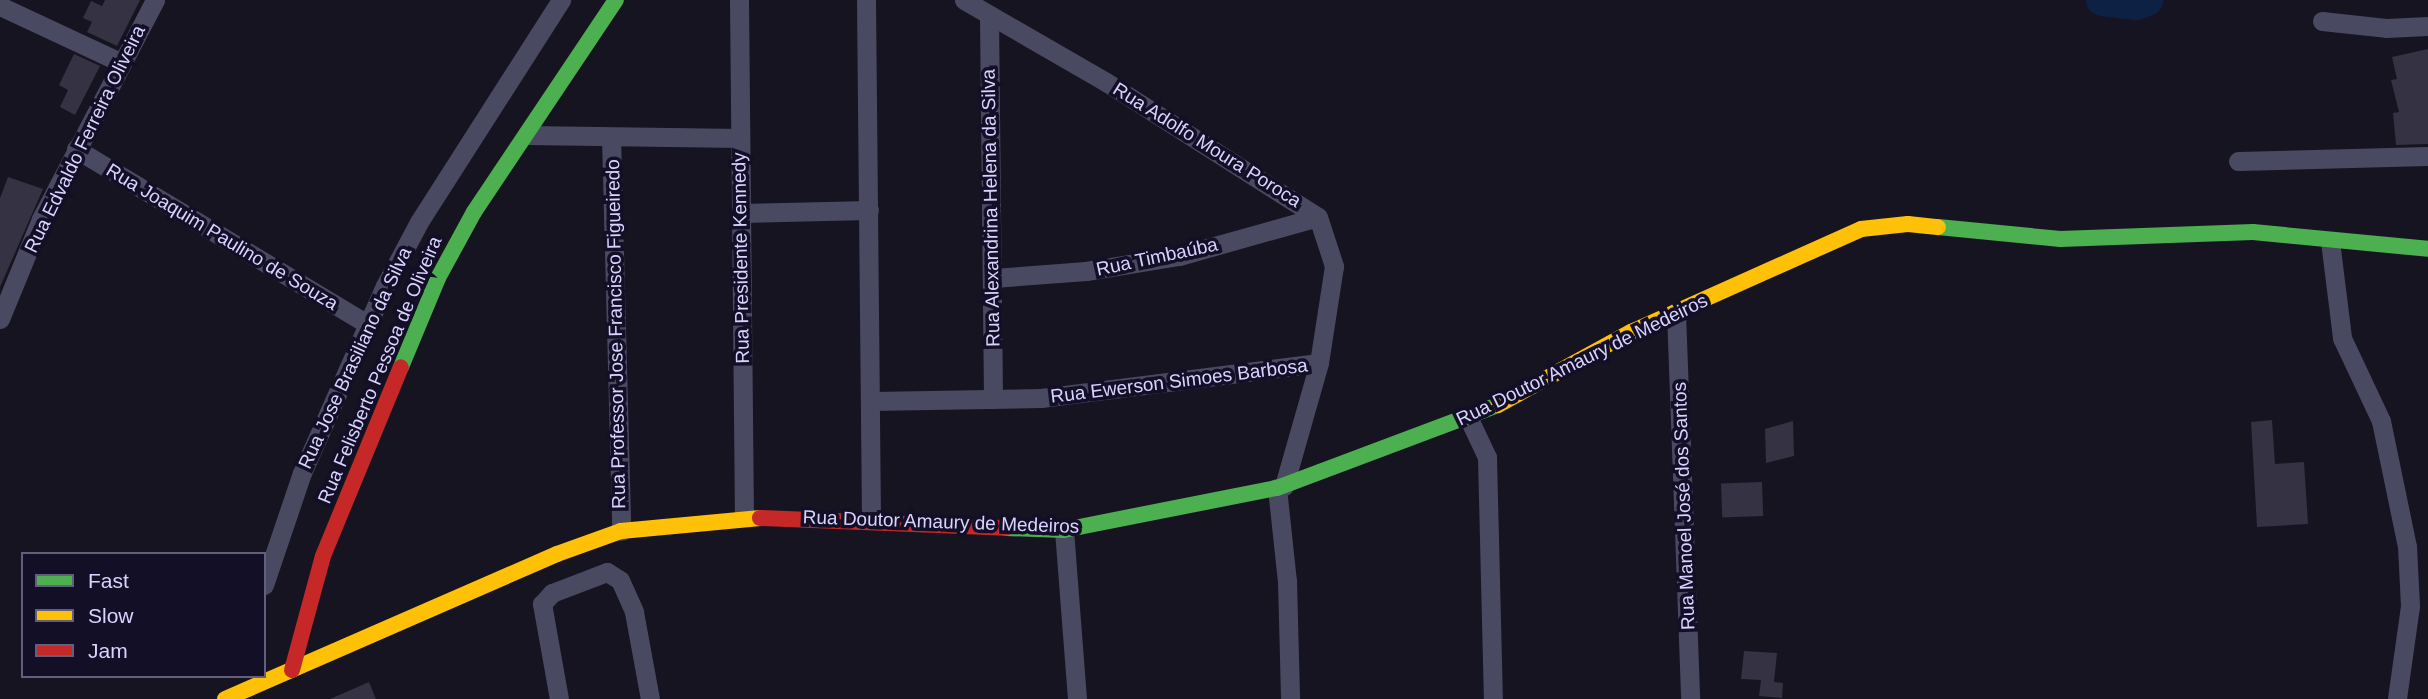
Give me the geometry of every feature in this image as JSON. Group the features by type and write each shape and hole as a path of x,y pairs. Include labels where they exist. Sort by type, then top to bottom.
{"street":[{"name":"Rua Edvaldo Ferreira Oliveira","path":"0,319 76,149 155,0"},
{"name":"Rua Jose Brasiliano da Silva","path":"266,579 302,473 367,324 419,222 561,0"},
{"name":"Rua Felisberto Pessoa de Oliveira","path":"292,670 323,556 438,278 474,212 616,0"},
{"name":"Rua Presidente Kennedy","path":"739,0 744,517"},
{"path":"866,0 872,519"},
{"name":"Rua Adolfo Moura Poroca","path":"964,0 1106,82 1318,217 1334,266 1319,363 1281,487"},
{"path":"0,6 120,62"},
{"name":"Rua Alexandrina Helena da Silva","path":"989,16 993,399"},
{"path":"2322,21 2386,28 2428,26"},
{"path":"527,135 740,138"},
{"name":"Rua Professor Jose Francisco Figueiredo","path":"611,137 621,531"},
{"name":"Rua Joaquim Paulino de Souza","path":"76,149 367,324"},
{"path":"2238,161 2428,156"},
{"path":"740,213 869,210"},
{"name":"Rua Timbaúba","path":"993,278 1086,271 1179,256 1318,217"},
{"name":"Rua Doutor Amaury de Medeiros","path":"236,689 292,670 557,554 621,531 744,517 872,519 1064,530 1281,487 1469,418 1676,312 1822,244 1885,224 2060,239 2217,232 2428,249"},
{"path":"2330,241 2342,338 2381,421 2407,546 2410,606 2398,699"},
{"name":"Rua Manoel José dos Santos","path":"1676,312 1690,699"},
{"name":"Rua Ewerson Simoes Barbosa","path":"871,401 993,399 1142,388 1319,363"},
{"path":"1469,418 1487,457 1493,699"},
{"path":"1281,487 1290,699"},
{"path":"1064,530 1077,699"},
{"path":"559,699 542,604 552,593 607,572 620,580 634,612 650,699"}],"building":[{"path":"105,0 140,0 117,46 87,32 92,22 83,18 91,1 102,6"},
{"path":"2428,49 2428,144 2396,145 2393,113 2399,112 2391,80 2397,79 2392,57"},
{"path":"74,54 100,66 75,115 60,107 68,90 59,85"},
{"path":"8,177 43,189 0,287 0,198"},
{"path":"2272,420 2275,464 2304,462 2308,524 2257,527 2251,422"},
{"path":"1793,421 1794,456 1766,463 1765,429"},
{"path":"1762,482 1763,516 1722,517 1721,483"},
{"path":"1744,651 1777,653 1774,682 1783,683 1782,698 1759,696 1761,680 1741,679"},
{"path":"369,682 376,699 330,699"}],"waterway":[{"path":"2102,0 2136,4 2147,0"}],"traffic: fast":[{"path":"401,367 438,278 474,212 616,0"},
{"path":"1938,227 2060,239 2253,232 2428,249"},
{"path":"1006,528 1064,530 1277,488 1498,405"}],"traffic: slow":[{"path":"1498,405 1631,332 1861,229 1908,224 1938,227"},
{"path":"225,699 557,554 621,531 760,518"}],"traffic: jam":[{"path":"292,670 323,556 401,367"},
{"path":"760,518 1006,528"}]}
